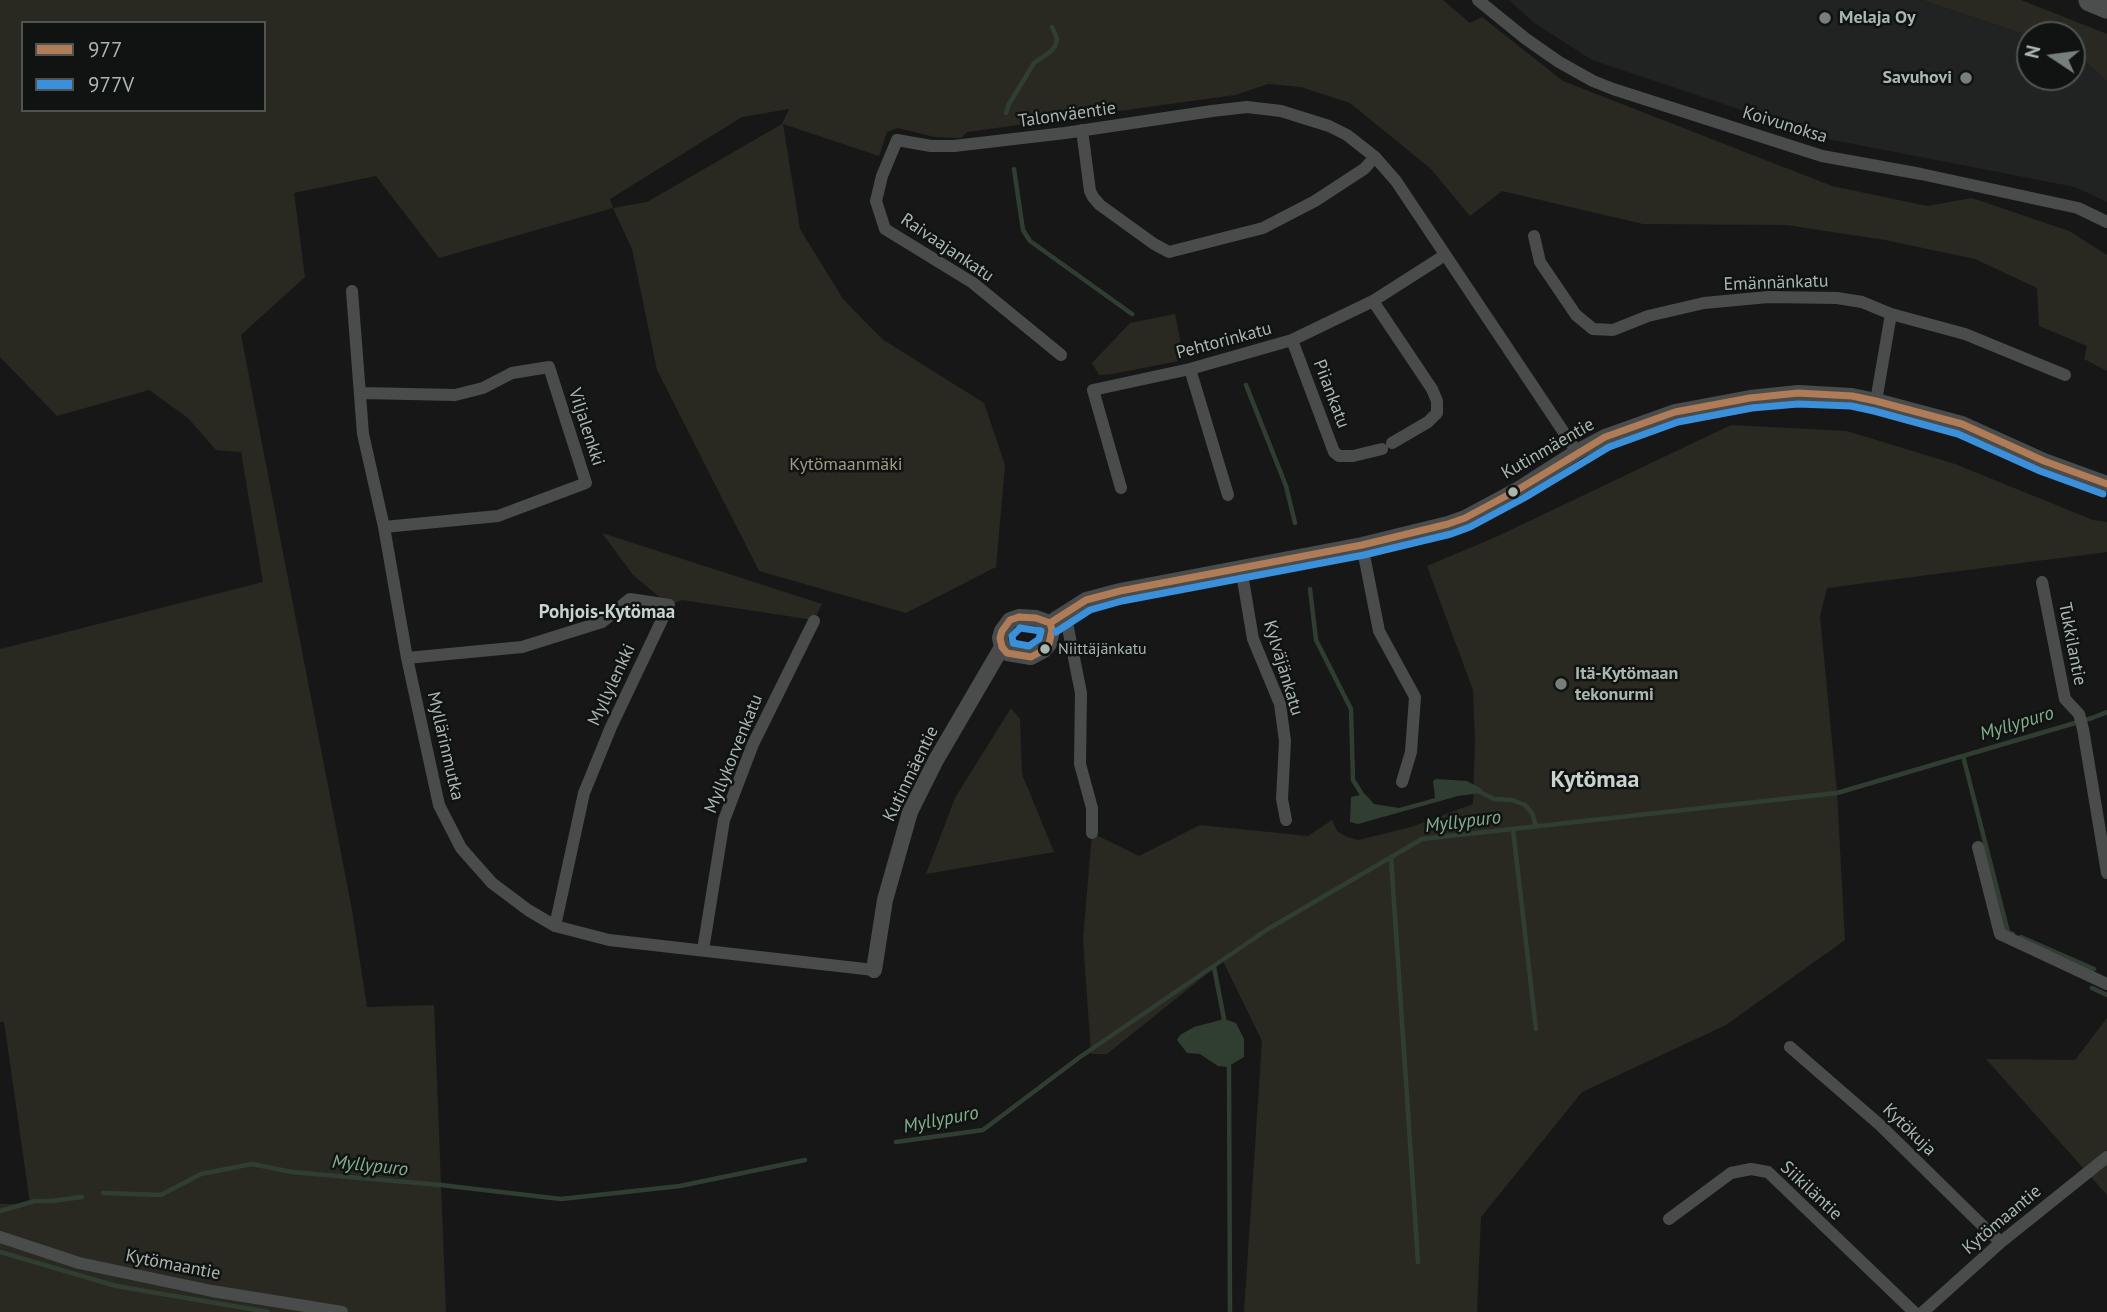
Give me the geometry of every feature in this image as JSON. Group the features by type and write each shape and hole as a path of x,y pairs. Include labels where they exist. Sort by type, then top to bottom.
{"highway":[{"path":"2090,0 2107,7"}],"street":[{"name":"Koivunoksa","path":"1478,0 1559,62 1613,89 1822,156 2078,208 2107,222"},
{"name":"Talonväentie","path":"898,141 954,146 1248,107 1282,111 1329,126 1348,135 1376,157 1396,181 1577,452"},
{"path":"1082,131 1093,197 1154,244 1169,251 1263,228 1315,201 1364,169 1376,157"},
{"name":"Raivaajankatu","path":"898,141 882,176 876,201 886,229 973,283 1061,355"},
{"name":"Emännänkatu","path":"1534,236 1540,262 1576,315 1593,329 1613,330 1648,316 1704,303 1769,297 1837,298 1862,302 1891,314 1965,334 2065,375"},
{"name":"Pehtorinkatu","path":"1121,488 1093,390 1190,369 1292,340 1373,301 1445,255"},
{"name":"Myllärinmutka","path":"352,291 362,393 363,434 439,805 461,848 492,883 555,926 609,940 874,970"},
{"name":"Piiankatu","path":"1292,340 1334,452 1339,456 1353,456 1387,446 1437,414 1437,401 1432,389 1373,301"},
{"path":"1876,401 1891,314"},
{"name":"Viljalenkki","path":"362,393 455,395 484,388 512,373 549,367 586,483 498,516 384,527"},
{"path":"1190,369 1228,495"},
{"name":"Kutinmäentie","path":"874,970 885,900 910,812 936,760 1002,647 1000,638 1010,620 1027,617 1050,623 1086,600 1119,591 1426,531 1465,518 1605,437 1675,412 1750,398 1798,393 1852,396 1876,401 1962,424 2044,461 2107,484"},
{"path":"1362,545 1379,631 1415,697 1411,752 1402,782"},
{"name":"Kylväjänkatu","path":"1241,568 1253,639 1280,704 1286,741 1282,799 1286,820"},
{"name":"Tukkilantie","path":"2042,582 2064,699 2079,714 2107,873"},
{"name":"Myllylenkki","path":"407,658 522,647 602,622 630,599 669,605 611,727 584,793 555,926"},
{"path":"1065,613 1082,693 1080,764 1092,808 1093,833"},
{"name":"Myllykorvenkatu","path":"703,950 724,820 753,744 814,621"},
{"path":"1002,647 1007,653 1024,657 1037,654 1049,644 1052,630 1050,623"},
{"path":"1978,847 2000,934 2107,984"},
{"name":"Kytökuja","path":"1790,1047 1880,1125 2001,1242"},
{"name":"Kytömaantie","path":"1923,1312 2001,1242 2107,1157"},
{"name":"Siikiläntie","path":"1669,1219 1731,1173 1751,1169 1768,1172 1914,1312"},
{"name":"Kytömaantie","path":"0,1237 79,1263 212,1291 342,1312"}],"shaded area":[{"path":"1509,0 1922,0 2016,31 2016,91 2086,91 2086,62 2107,81 2107,202 2075,187 1828,139 1592,60 1533,22"},
{"path":"1433,781 1467,781 1482,789 1480,793 1458,796 1358,824 1350,822 1351,797 1365,794 1374,804 1399,808 1435,798"},
{"path":"1224,1019 1236,1023 1244,1039 1244,1057 1227,1067 1218,1066 1200,1054 1187,1053 1177,1040 1180,1035 1194,1027"}],"green space":[{"name":"Kytömaanmäki","path":"0,0 1443,0 1470,23 1482,17 1563,81 1832,186 1927,206 1972,198 2069,231 2107,255 2107,371 2084,359 2087,346 2039,326 2037,288 1975,259 1885,240 1786,225 1643,224 1502,191 1470,216 1431,169 1350,103 1301,87 1268,84 1235,95 967,132 961,138 935,137 897,128 887,132 879,156 783,124 800,229 843,299 882,339 984,403 1005,465 996,567 906,613 759,571 657,370 632,249 613,208 439,258 376,176 294,193 305,277 241,335 352,910 367,1007 434,1005 446,1312 0,1312 0,1204 30,1204 4,1022 0,1022 0,649 263,582 241,452 216,450 188,418 149,390 57,416 0,357","holes":["789,109 782,124 647,202 613,208 610,199 742,117"]},
{"path":"1922,0 2021,0 2074,21 2016,21 2016,31"},
{"path":"2086,26 2107,34 2107,81 2086,62"},
{"path":"1175,314 1184,360 1099,375 1092,363 1130,323"},
{"path":"1731,425 1847,431 1955,464 2093,520 2107,522 2107,552 1827,588 1820,616 1837,793 1845,940 1726,1025 1582,1092 1481,1217 1477,1312 1244,1312 1262,1041 1223,961 1107,1054 1091,1054 1083,939 1092,833 1139,856 1200,825 1308,836 1332,820 1337,831 1358,840 1411,827 1473,804 1473,690 1427,566 1498,536"},
{"path":"602,533 822,604 814,620 682,600 669,605 633,575"},
{"path":"1011,708 1020,719 1022,774 1054,852 926,874 955,798"},
{"path":"2107,1018 2107,1195 1986,1059 2075,1060"}],"waterway":[{"path":"1006,113 1034,63 1055,46 1057,39 1052,27"},
{"path":"1014,169 1023,230 1030,241 1132,314"},
{"path":"1246,385 1286,486 1295,523"},
{"path":"1310,589 1316,640 1351,709 1353,780 1363,800"},
{"name":"Myllypuro","path":"896,1142 983,1130 1080,1057 1268,929 1422,839 1837,793 2107,712"},
{"path":"1963,756 2008,932 2013,934"},
{"path":"1478,791 1494,799 1512,800 1525,805 1532,813 1536,826"},
{"path":"1513,829 1536,1029"},
{"path":"1391,857 1418,1262"},
{"path":"2021,937 2094,969"},
{"path":"1214,967 1224,1019"},
{"path":"2092,988 2107,995"},
{"path":"1229,1065 1230,1312"},
{"name":"Myllypuro","path":"103,1193 161,1195 201,1174 252,1164 292,1172 561,1199 680,1186 805,1160"},
{"name":"Myllypuro","path":"0,1211 35,1201 82,1197"},
{"path":"0,1252 116,1286 268,1312"}],"transit line":[{"name":"977","path":"1050,623 1086,600 1120,591 1362,545 1448,524 1465,518 1519,489 1605,437 1675,412 1750,398 1798,393 1852,396 1876,401 1962,424 2044,461 2107,484"},
{"name":"977V","path":"1056,632 1090,610 1122,601 1364,555 1451,534 1470,527 1524,498 1609,447 1678,422 1752,408 1798,404 1851,406 1874,411 1958,434 2040,471 2103,494"},
{"name":"977","path":"1019,617 1036,618 1050,623 1052,630 1049,644 1031,657 1007,653 1002,647 1002,631 1010,620 1019,617"},
{"name":"977V","path":"1020,628 1041,631 1039,639 1029,646 1013,643 1012,636 1020,628"}],"place":[{"name":"Melaja Oy","path":"1825,18"},
{"name":"Savuhovi","path":"1966,78"},
{"name":"Niittäjänkatu","path":"1045,649"},
{"name":"Itä-Kytömaan tekonurmi","path":"1561,684"}],"district":[{"name":"Pohjois-Kytömaa","path":"607,613"},
{"name":"Kytömaa","path":"1595,780"}]}
